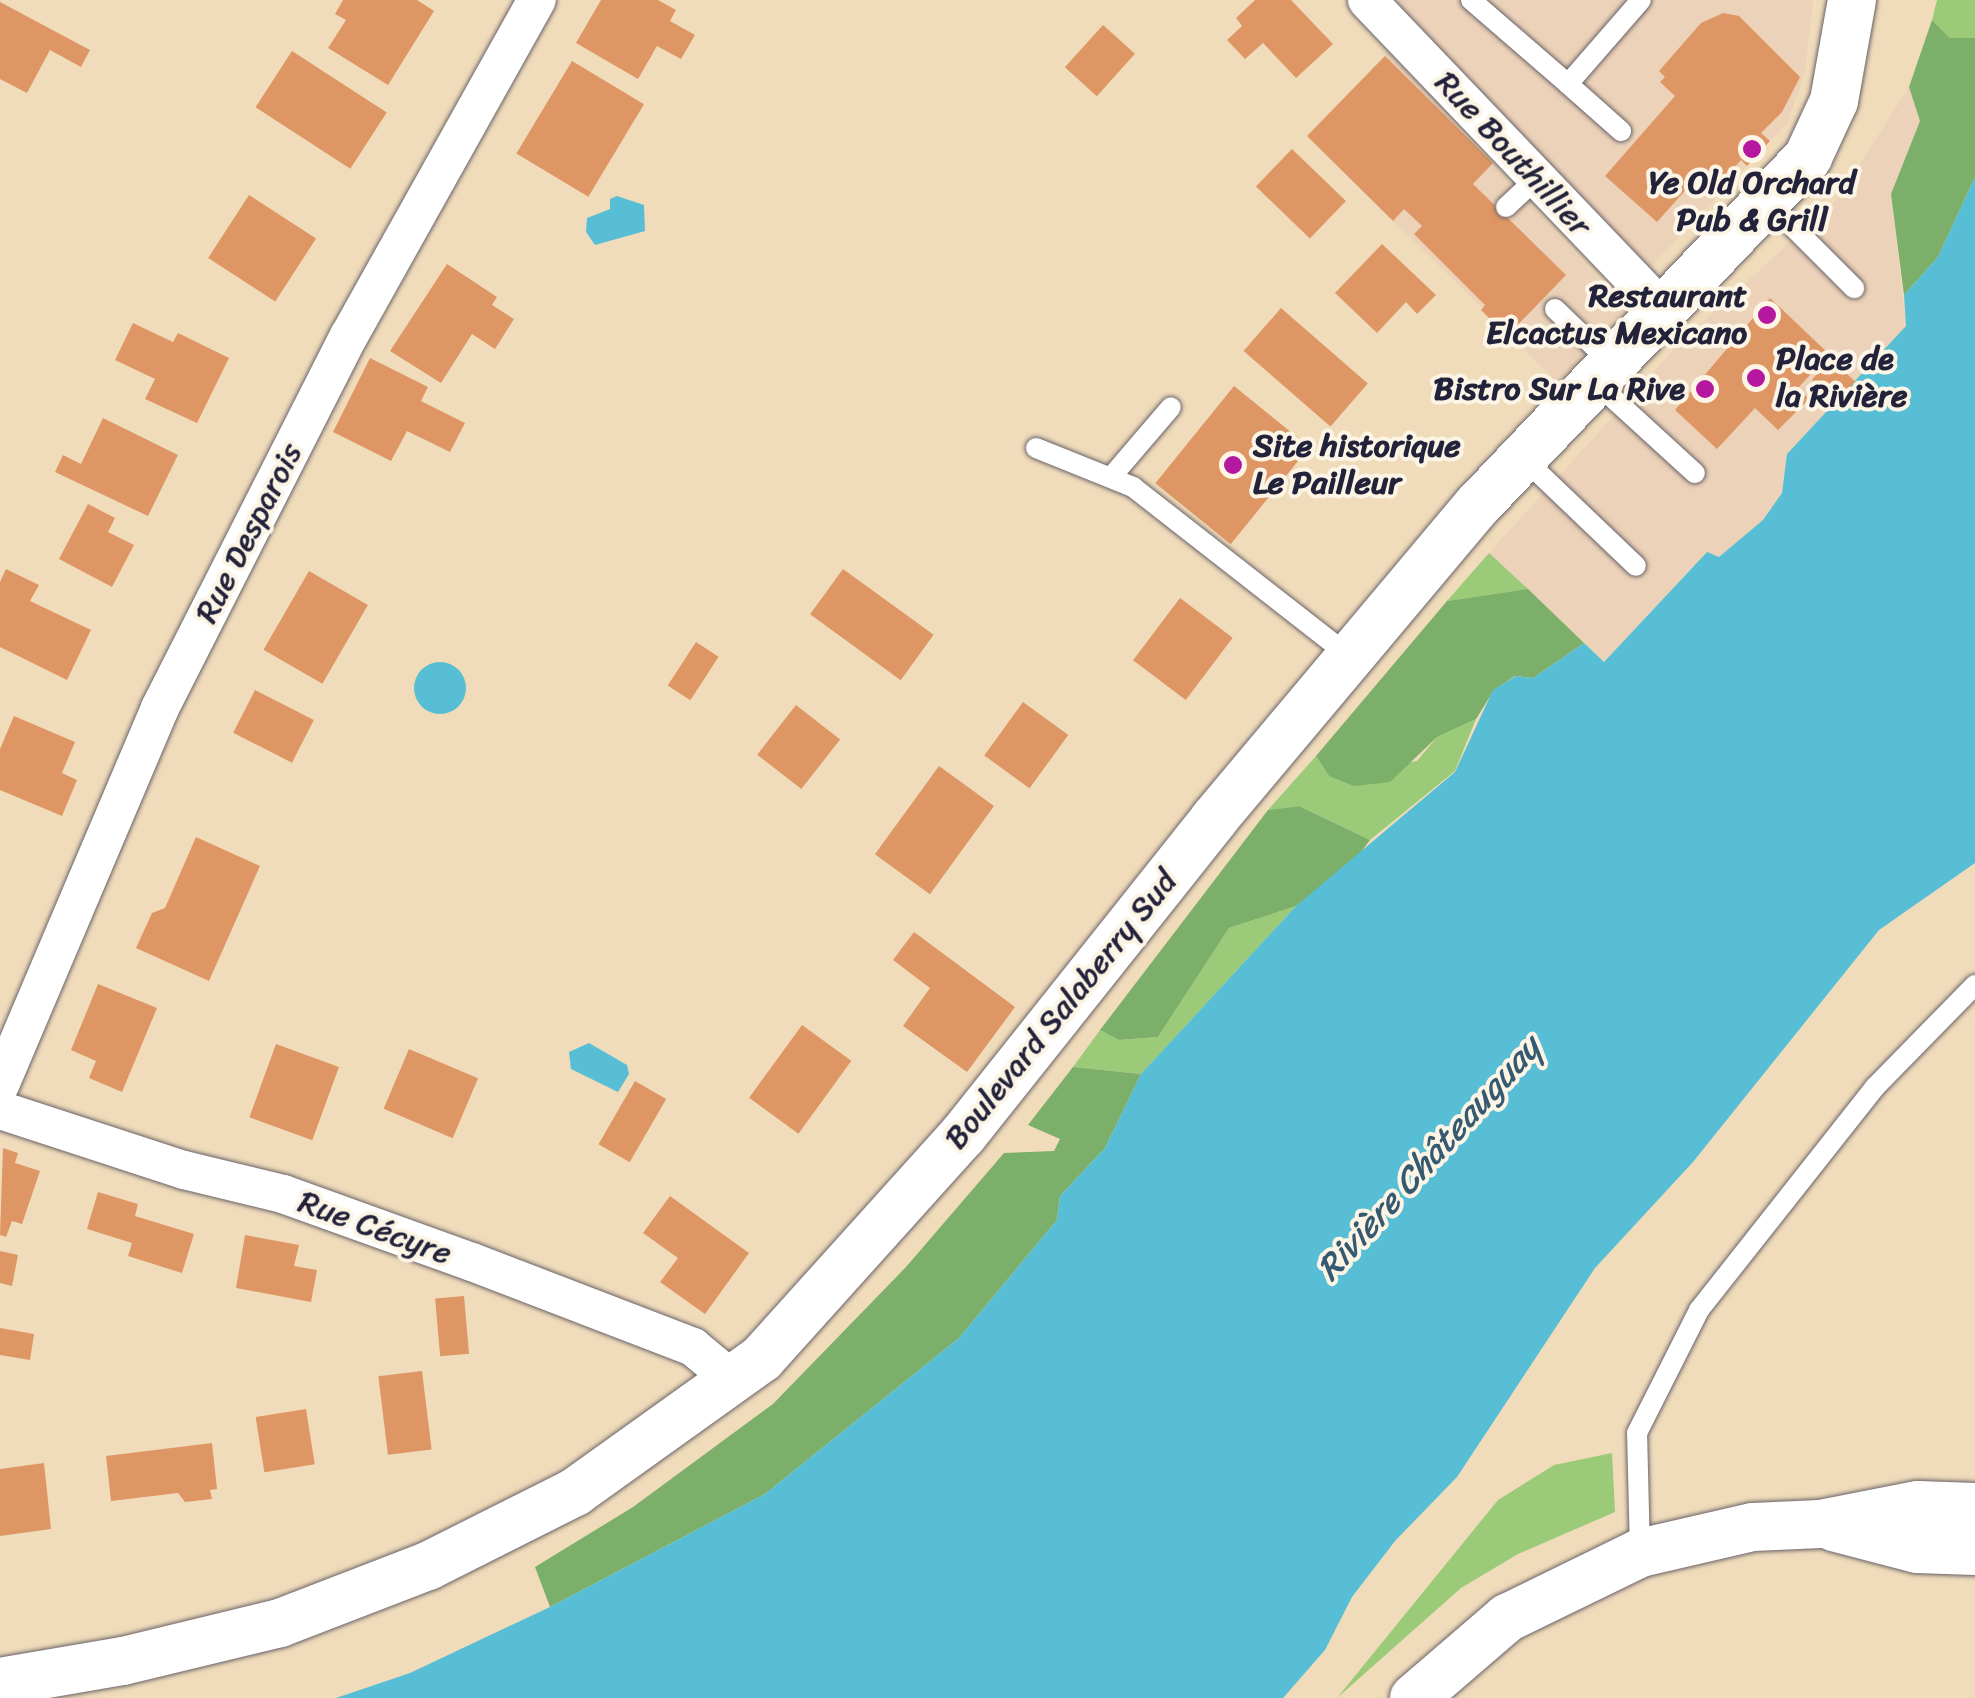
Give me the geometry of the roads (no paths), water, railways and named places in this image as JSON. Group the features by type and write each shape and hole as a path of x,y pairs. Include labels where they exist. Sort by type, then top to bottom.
{"street":[{"name":"Rue Desparois","path":"0,1085 160,708 348,336 537,0"},
{"name":"Rue Bouthillier","path":"1368,0 1660,307"},
{"name":"Boulevard Salaberry Sud","path":"0,1682 180,1649 374,1589 575,1492 734,1381 817,1301 963,1135 1350,656 1522,456 1660,307 1768,202 1808,157 1827,122 1852,0"},
{"name":"Rue Cécyre","path":"0,1110 184,1170 283,1194 472,1262 693,1346 734,1381"},
{"path":"1414,1698 1508,1618 1640,1553 1730,1530 1820,1524 1918,1505 1975,1507"},
{"path":"1820,1524 1917,1548 1975,1551"}],"lane":[{"path":"1470,0 1621,131"},
{"path":"1568,84 1641,0"},
{"path":"1506,208 1536,179"},
{"path":"1768,202 1854,288"},
{"path":"1555,309 1600,370 1694,473"},
{"path":"1113,475 1171,407"},
{"path":"1036,448 1113,475 1350,656"},
{"path":"1522,456 1636,566"},
{"path":"1640,1553 1637,1433 1699,1310 1875,1086 1975,984"}],"water":[{"name":"Rivière Châteauguay","path":"1975,177 1975,863 1879,930 1693,1162 1595,1268 1457,1477 1395,1541 1352,1597 1325,1650 1283,1698 336,1698 410,1673 550,1607 765,1494 959,1338 1057,1220 1060,1196 1105,1148 1141,1074 1296,906 1455,772 1493,690 1516,676 1533,678 1584,643 1604,662 1707,552 1719,557 1763,520 1782,493 1787,454 1906,326 1904,295 1938,257"},
{"path":"617,196 644,205 645,231 595,245 586,232 587,218 610,209 610,199"},
{"path":"440,662 459,669 466,688 459,707 440,714 421,707 414,688 421,669"},
{"path":"589,1043 627,1065 629,1074 618,1092 571,1069 569,1052"}],"place":[{"name":"Ye Old Orchard Pub & Grill","path":"1752,149"},
{"name":"Restaurant Elcactus Mexicano","path":"1767,315"},
{"name":"Place de la Rivière","path":"1756,378"},
{"name":"Bistro Sur La Rive","path":"1705,389"},
{"name":"Site historique Le Pailleur","path":"1233,465"}]}
